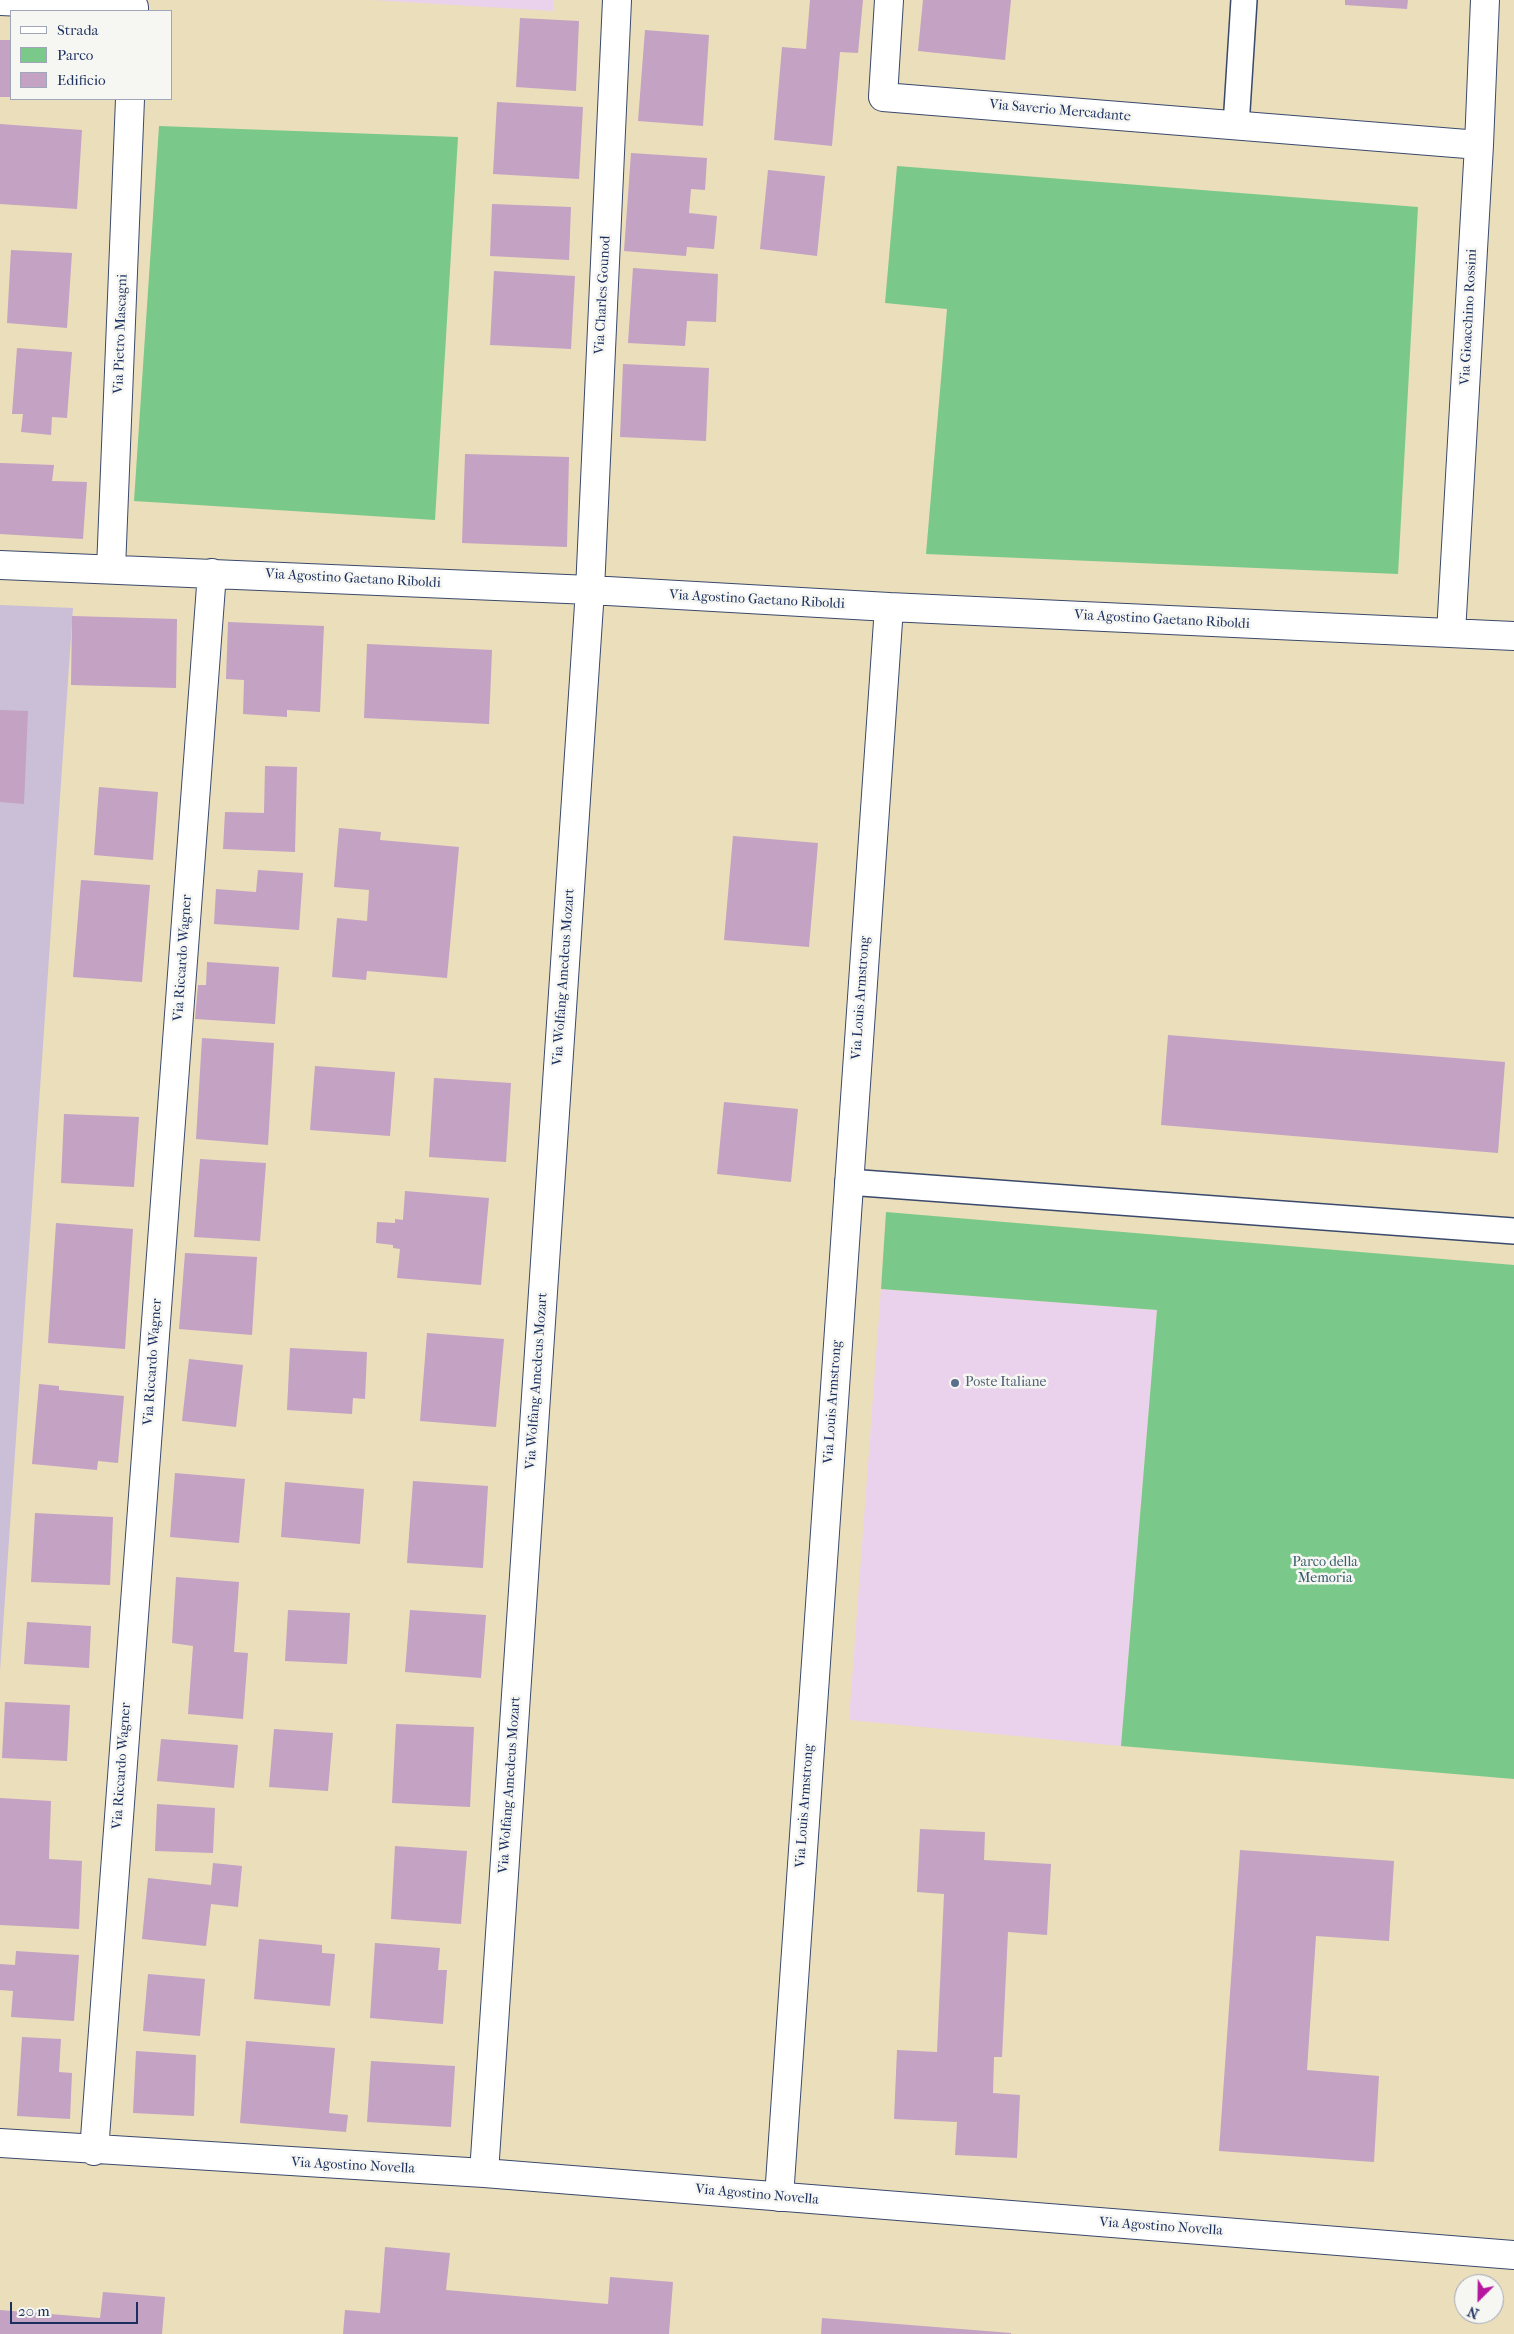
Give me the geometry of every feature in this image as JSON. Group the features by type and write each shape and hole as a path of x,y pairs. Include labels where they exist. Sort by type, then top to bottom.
{"street":[{"name":"Via Charles Gounod","path":"590,590 617,0"},
{"name":"Via Saverio Mercadante","path":"889,0 883,97 1479,144"},
{"name":"Via Gioacchino Rossini","path":"1451,633 1479,144 1485,0"},
{"path":"0,1 134,7 134,10"},
{"name":"Via Pietro Mascagni","path":"111,569 130,100"},
{"name":"Via Agostino Gaetano Riboldi","path":"0,565 590,590 888,607 1514,636"},
{"name":"Via Riccardo Wagner","path":"94,2150 212,573"},
{"name":"Via Wolfang Amedeus Mozart","path":"484,2173 590,590"},
{"name":"Via Louis Armstrong","path":"779,2197 888,607"},
{"name":"Via Agostino Novella","path":"0,2143 484,2173 1514,2255"}],"lane":[{"path":"1236,126 1244,0"},
{"path":"848,1182 1514,1231"}],"shaded area":[{"path":"372,0 553,0 553,11"},
{"path":"0,605 73,608 0,1671"},
{"path":"881,1289 1157,1310 1121,1746 849,1720"}],"green space":[{"path":"159,126 458,137 435,520 134,501"},
{"path":"897,166 1418,207 1398,574 926,554 947,309 885,303"},
{"name":"Parco della Memoria","path":"886,1212 1514,1265 1514,1779 1121,1746 1157,1310 881,1289"}],"building":[{"path":"810,0 863,0 858,53 840,52 832,146 774,140 782,47 806,49"},
{"path":"923,0 1011,0 1005,60 918,51"},
{"path":"1345,0 1408,0 1407,9 1345,5"},
{"path":"520,18 579,21 576,91 516,87"},
{"path":"645,30 709,35 703,126 638,121"},
{"path":"0,40 10,40 10,97 0,97"},
{"path":"497,102 583,107 579,179 493,174"},
{"path":"0,124 82,130 77,209 0,204"},
{"path":"631,153 707,158 705,190 691,189 689,213 717,216 714,249 687,247 686,256 624,251"},
{"path":"768,170 825,176 817,256 760,249"},
{"path":"492,204 571,207 569,260 490,256"},
{"path":"11,250 72,253 67,328 7,323"},
{"path":"633,268 718,274 716,322 687,321 685,346 628,343"},
{"path":"494,271 575,276 571,349 490,345"},
{"path":"17,348 72,352 67,418 52,417 51,435 21,432 23,414 12,414"},
{"path":"623,364 709,368 706,441 620,437"},
{"path":"465,454 569,457 567,547 462,543"},
{"path":"0,463 54,465 52,481 87,482 83,539 0,534"},
{"path":"72,616 177,619 176,688 71,685"},
{"path":"228,622 324,626 320,712 287,710 287,717 243,714 244,680 226,679"},
{"path":"367,644 492,650 489,724 364,718"},
{"path":"0,710 28,711 24,804 0,802"},
{"path":"265,766 297,767 295,852 223,849 225,812 264,813"},
{"path":"99,787 158,792 153,860 94,855"},
{"path":"339,828 381,832 380,840 459,847 447,978 367,971 366,980 332,977 337,918 367,921 369,890 334,887"},
{"path":"733,836 818,843 809,947 724,940"},
{"path":"258,870 303,873 299,930 214,924 216,889 256,892"},
{"path":"81,880 150,885 142,982 73,977"},
{"path":"207,962 279,967 275,1024 195,1019 198,985 206,985"},
{"path":"1168,1035 1505,1062 1498,1153 1161,1125"},
{"path":"202,1038 274,1043 268,1145 196,1139"},
{"path":"315,1066 395,1072 390,1136 310,1130"},
{"path":"434,1078 511,1083 506,1162 429,1157"},
{"path":"724,1102 798,1109 791,1182 717,1174"},
{"path":"64,1114 139,1117 134,1187 61,1183"},
{"path":"200,1159 266,1163 260,1241 194,1237"},
{"path":"405,1191 489,1198 481,1285 397,1278 400,1249 393,1248 393,1245 376,1243 377,1222 395,1223 395,1219 403,1220"},
{"path":"56,1223 133,1229 125,1349 48,1343"},
{"path":"185,1253 257,1257 252,1335 179,1329"},
{"path":"427,1333 504,1339 496,1427 420,1421"},
{"path":"290,1348 367,1352 365,1399 353,1398 352,1414 287,1410"},
{"path":"189,1359 243,1365 236,1427 182,1421"},
{"path":"39,1384 59,1386 59,1390 124,1396 118,1463 98,1461 97,1470 32,1464"},
{"path":"175,1473 245,1479 239,1543 170,1537"},
{"path":"413,1481 488,1486 483,1568 407,1563"},
{"path":"285,1482 364,1489 360,1544 281,1537"},
{"path":"35,1513 113,1517 110,1585 31,1582"},
{"path":"176,1577 239,1582 234,1652 248,1653 243,1719 188,1714 193,1646 172,1643"},
{"path":"288,1610 350,1613 347,1664 285,1661"},
{"path":"410,1610 486,1615 481,1678 405,1672"},
{"path":"27,1622 91,1626 89,1668 24,1664"},
{"path":"5,1702 70,1705 67,1761 2,1758"},
{"path":"396,1724 474,1727 470,1807 392,1803"},
{"path":"274,1729 333,1733 328,1791 269,1787"},
{"path":"161,1739 238,1745 234,1788 157,1781"},
{"path":"0,1798 51,1801 49,1859 82,1861 79,1929 0,1925"},
{"path":"157,1804 215,1808 213,1853 155,1851"},
{"path":"920,1829 985,1832 984,1860 1051,1864 1047,1935 1008,1932 1002,2057 994,2057 993,2093 1020,2095 1017,2158 955,2155 957,2122 894,2119 897,2050 937,2052 944,1894 917,1892"},
{"path":"395,1846 467,1851 461,1924 391,1919"},
{"path":"1240,1850 1394,1861 1389,1941 1316,1936 1307,2070 1379,2076 1374,2162 1219,2151"},
{"path":"213,1863 242,1866 238,1907 211,1904 206,1946 142,1939 148,1878 211,1885"},
{"path":"259,1939 322,1945 322,1953 335,1954 330,2006 254,1999"},
{"path":"375,1943 440,1948 438,1970 447,1970 443,2024 370,2018"},
{"path":"16,1951 79,1955 74,2021 11,2017 13,1991 0,1990 0,1964 15,1965"},
{"path":"148,1974 205,1979 200,2036 143,2031"},
{"path":"22,2037 61,2039 59,2072 72,2073 70,2119 17,2116"},
{"path":"246,2041 335,2048 329,2113 348,2115 346,2132 240,2123"},
{"path":"136,2051 196,2055 194,2116 133,2113"},
{"path":"371,2061 455,2066 451,2127 367,2122"},
{"path":"385,2247 450,2253 446,2290 608,2304 610,2277 673,2282 669,2334 343,2334 345,2310 380,2313"},
{"path":"103,2292 165,2297 162,2334 0,2334 0,2310 100,2318"},
{"path":"822,2318 1011,2333 1011,2334 821,2334"}],"place":[{"name":"Poste Italiane","path":"955,1383"}]}
